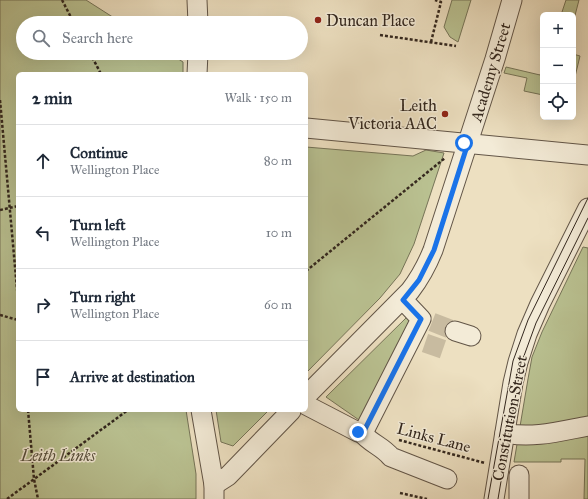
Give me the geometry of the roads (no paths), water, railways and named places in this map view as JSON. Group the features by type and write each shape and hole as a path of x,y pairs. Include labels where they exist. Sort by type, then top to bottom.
{"street":[{"path":"197,0 198,16"},
{"name":"Academy Street","path":"308,394 403,300 419,280 431,255 466,143 496,59 512,0"},
{"path":"197,72 198,60"},
{"path":"308,128 588,155"},
{"name":"Constitution Street","path":"495,492 513,383 518,362 540,304 581,235 588,208"},
{"path":"361,432 364,431 418,340 426,320 403,300"},
{"path":"201,412 214,492"},
{"path":"214,492 228,476 295,412"},
{"path":"308,412 361,432 372,443 386,451 391,457 447,479"},
{"path":"505,433 532,435 588,426"},
{"path":"495,492 519,486"}],"tunnel":[{"path":"432,322 455,331"},
{"path":"425,343 448,351"}],"tram line":[{"path":"488,499 513,361 528,320 588,198"},
{"path":"498,499 521,364 536,323 588,218"}],"place":[{"name":"Duncan Place","path":"318,20"},
{"name":"Leith Victoria AAC","path":"445,114"}],"park label":[{"name":"Leith Links","path":"58,455"}]}
